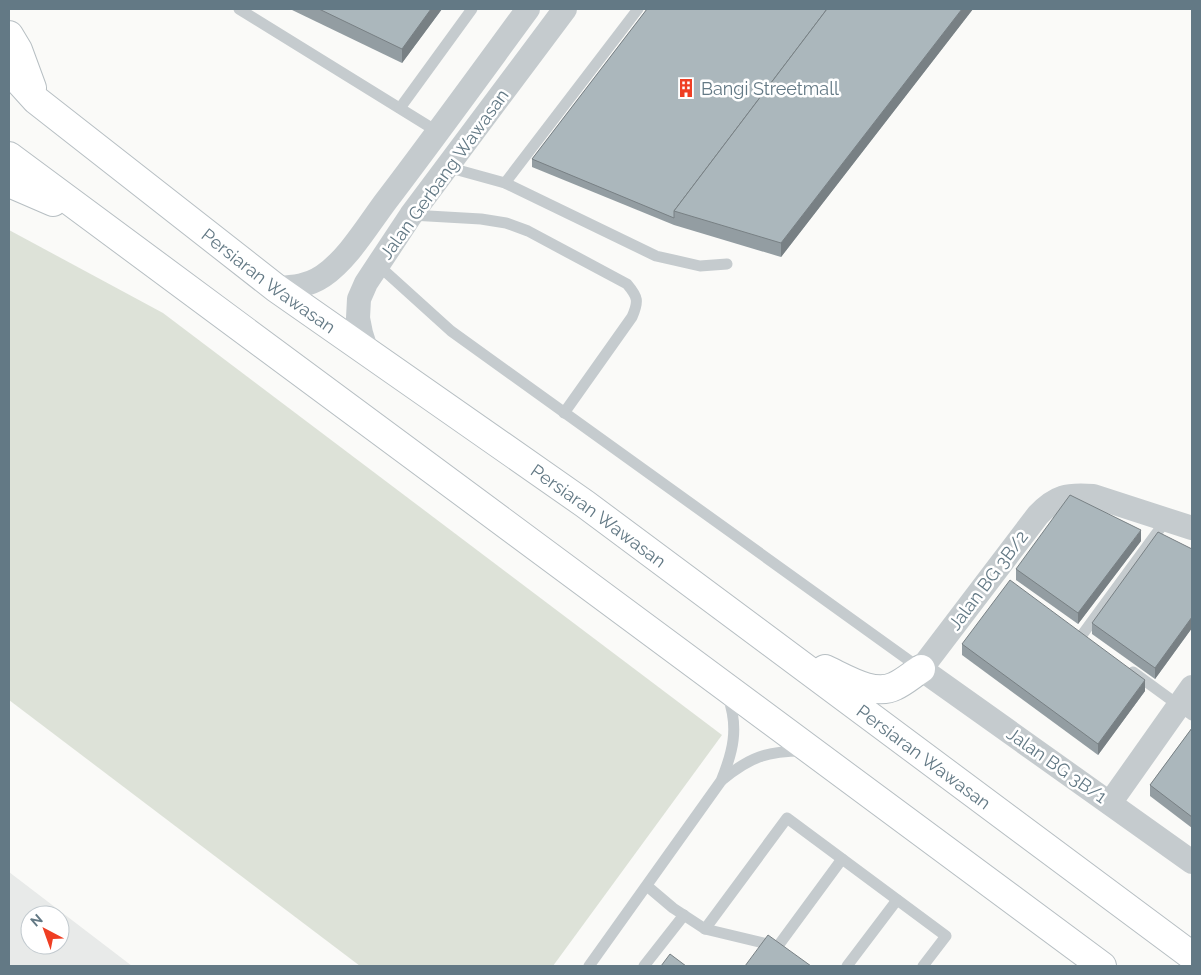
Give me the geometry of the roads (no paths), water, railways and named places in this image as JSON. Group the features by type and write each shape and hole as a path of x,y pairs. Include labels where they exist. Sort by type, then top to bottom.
{"main road":[{"path":"9,35 18,50 36,100"},
{"name":"Persiaran Wawasan","path":"9,70 36,100 276,288 585,504 1192,956"},
{"path":"9,156 724,688 1102,966"},
{"path":"9,182 90,216"},
{"path":"795,660 822,668 856,683 879,690 894,687 921,669"}],"street":[{"name":"Jalan Gerbang Wawasan","path":"276,288 303,286 324,275 350,249 528,9"},
{"name":"Jalan Gerbang Wawasan","path":"367,352 358,318 359,299 366,283 447,167 566,9"},
{"name":"Jalan BG 3B/2","path":"921,669 999,574 1038,515 1048,505 1061,497 1093,496 1167,519"},
{"path":"1167,519 1192,528"},
{"name":"Jalan BG 3B/1","path":"921,669 1192,862"},
{"path":"1110,803 1188,702"}],"lane":[{"path":"240,9 438,132"},
{"path":"400,108 472,9"},
{"path":"505,183 638,9"},
{"path":"447,167 505,183 656,256 700,266 727,264"},
{"path":"412,215 481,219 506,223 528,231 627,284 634,293 637,305 632,317 564,413"},
{"path":"378,265 451,331 921,669"},
{"path":"1082,635 1167,519"},
{"path":"1122,664 1188,702"},
{"path":"721,782 730,759 734,735 733,711 724,688"},
{"path":"588,966 721,782 739,766 762,755 783,751 810,751"},
{"path":"705,930 787,818 946,936 924,966"},
{"path":"647,886 705,930 782,949 842,859"},
{"path":"847,966 897,900"},
{"path":"644,966 684,915"}],"place":[{"name":"Bangi Streetmall","path":"686,88"}]}
